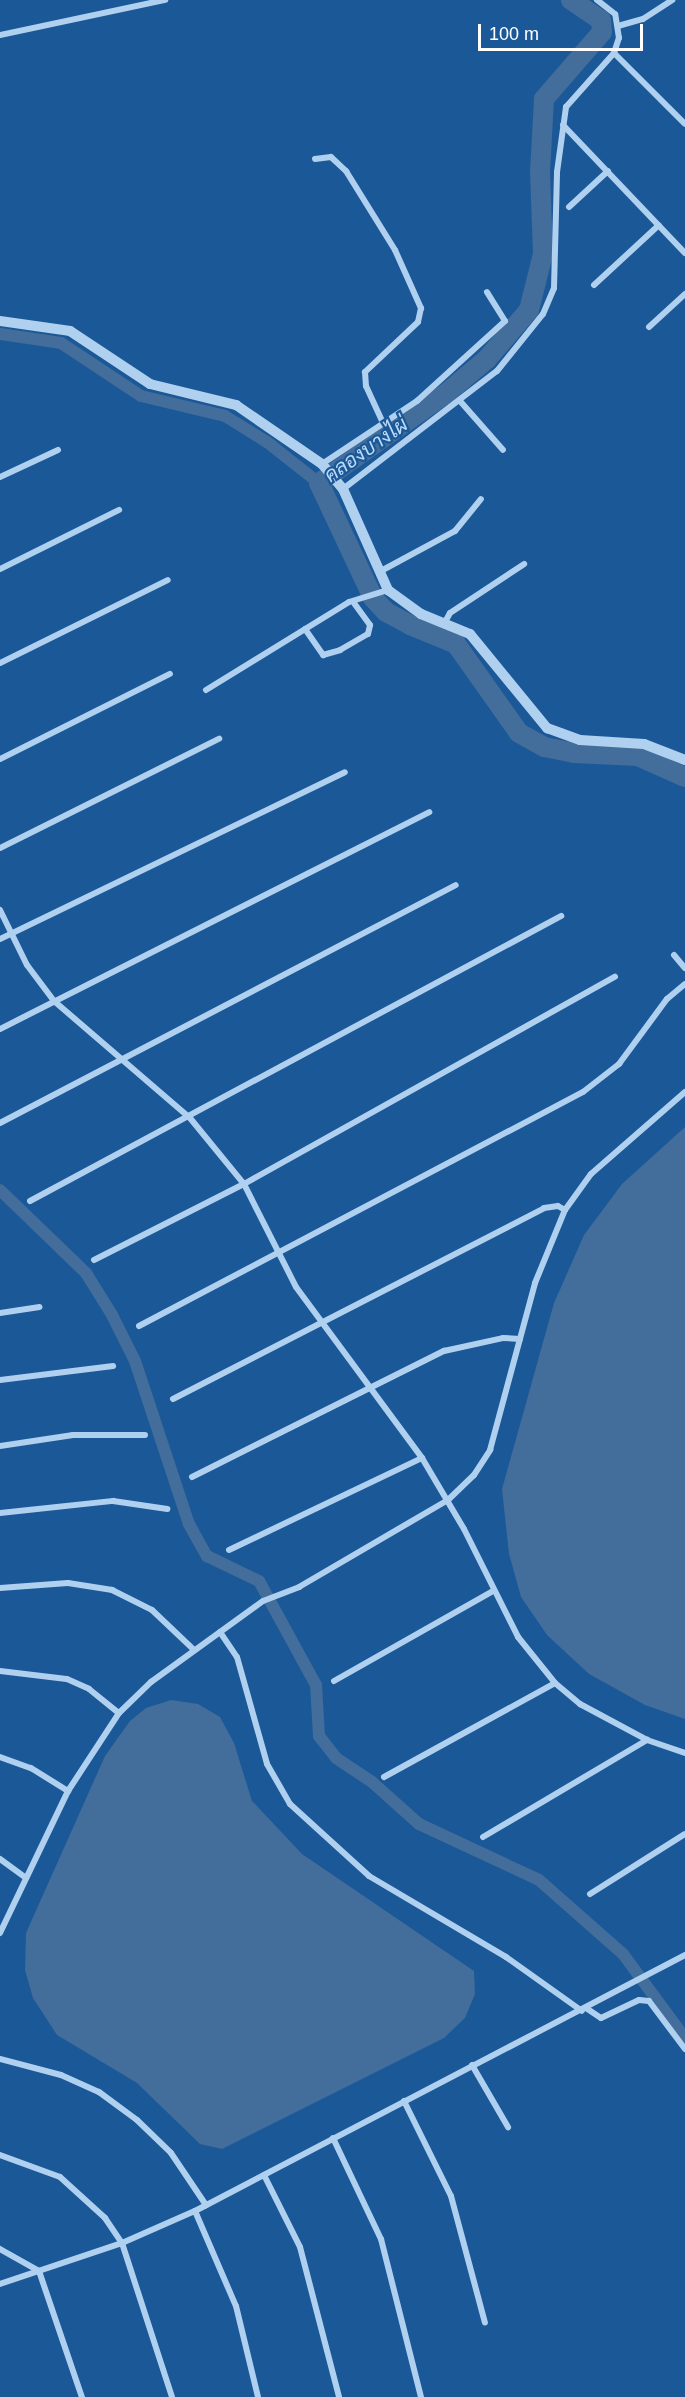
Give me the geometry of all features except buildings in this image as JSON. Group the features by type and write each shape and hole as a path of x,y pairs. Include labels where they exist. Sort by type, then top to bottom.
{"street":[{"path":"0,35 165,0"},
{"path":"340,485 460,401 496,371 543,314 554,288 563,125 566,107 577,90 614,53 618,27 615,14 597,0"},
{"path":"618,27 643,19 672,0"},
{"path":"614,53 685,124"},
{"path":"563,125 685,253"},
{"path":"315,159 331,157 346,171 395,250 421,308 418,322 365,372 366,386 383,423"},
{"path":"569,207 608,171"},
{"path":"594,285 659,225"},
{"path":"324,466 417,401 505,321 487,292"},
{"path":"649,327 685,294"},
{"path":"0,321 70,331 150,384 237,405 324,466 340,485 388,590 401,603 470,634 489,652 547,729 580,740 644,744 685,760"},
{"path":"460,401 503,450"},
{"path":"0,477 58,450"},
{"path":"379,572 455,531 481,499"},
{"path":"0,569 119,510"},
{"path":"445,622 450,613 524,564"},
{"path":"0,663 168,580"},
{"path":"206,690 305,629 354,603 377,597 388,590"},
{"path":"305,629 323,655 340,650 368,634 370,625 354,603"},
{"path":"0,759 170,674"},
{"path":"0,848 219,739"},
{"path":"0,939 345,772"},
{"path":"0,1029 429,812"},
{"path":"0,1123 456,885"},
{"path":"0,910 27,965 54,1001 190,1118 244,1184 279,1253 321,1323 372,1388 422,1458 447,1500 518,1638 555,1683 580,1704 647,1740 685,1753"},
{"path":"30,1201 190,1118 561,916"},
{"path":"674,955 685,968"},
{"path":"94,1260 244,1184 615,977"},
{"path":"140,1326 583,1092 618,1064 667,999 685,984"},
{"path":"0,1933 3,1919 26,1878 68,1791 120,1713 192,1648 220,1632 263,1601 299,1587 447,1500 474,1475 490,1450 535,1283 565,1210 591,1174 685,1092"},
{"path":"173,1399 544,1208 558,1206 565,1210"},
{"path":"0,1313 40,1307"},
{"path":"192,1477 444,1351 503,1338 520,1340"},
{"path":"0,1380 113,1366"},
{"path":"0,1446 73,1435 145,1436"},
{"path":"228,1550 422,1458"},
{"path":"0,1513 113,1501 167,1509"},
{"path":"0,1588 69,1583 112,1590 152,1610 192,1648"},
{"path":"334,1681 493,1591"},
{"path":"220,1632 237,1657 267,1764 290,1804 369,1876 506,1958 584,2010 600,2018 639,2000 649,2001 685,2049"},
{"path":"0,1671 67,1679 89,1689 120,1713"},
{"path":"384,1777 555,1683"},
{"path":"483,1837 647,1740"},
{"path":"0,1757 31,1767 68,1791"},
{"path":"590,1894 685,1834"},
{"path":"0,1859 26,1878"},
{"path":"0,2284 122,2243 195,2211 472,2065 584,2010 685,1955"},
{"path":"0,2059 60,2075 99,2092 128,2113 171,2153 206,2205"},
{"path":"472,2065 508,2127"},
{"path":"404,2101 451,2196 485,2323"},
{"path":"333,2138 381,2239 421,2397"},
{"path":"0,2155 60,2176 89,2201 122,2243 172,2397"},
{"path":"264,2175 300,2247 339,2397"},
{"path":"195,2211 236,2306 258,2397"},
{"path":"0,2249 39,2271 82,2397"}],"water":[{"path":"685,1127 685,1719 645,1705 589,1674 547,1635 521,1597 509,1554 502,1489 554,1303 584,1235 622,1184"},
{"path":"171,1700 198,1704 220,1717 234,1743 252,1801 302,1854 474,1971 475,1994 465,2018 444,2038 222,2149 200,2144 137,2083 57,2035 33,1998 25,1970 26,1933 105,1756 130,1721 146,1708"}],"waterway":[{"name":"คลองบางไผ่","path":"571,0 601,20 602,32 544,99 540,172 543,254 529,310 487,359 448,392 319,483 373,598 386,612 410,625 456,644 519,733 544,747 574,753 638,756 685,777"},
{"path":"0,334 61,343 141,396 225,416 267,442 319,483"},
{"path":"0,1190 86,1273 112,1315 135,1361 189,1524 207,1556 259,1581 316,1685 319,1736 336,1758 372,1782 419,1824 539,1880 623,1954 685,2038"}]}
